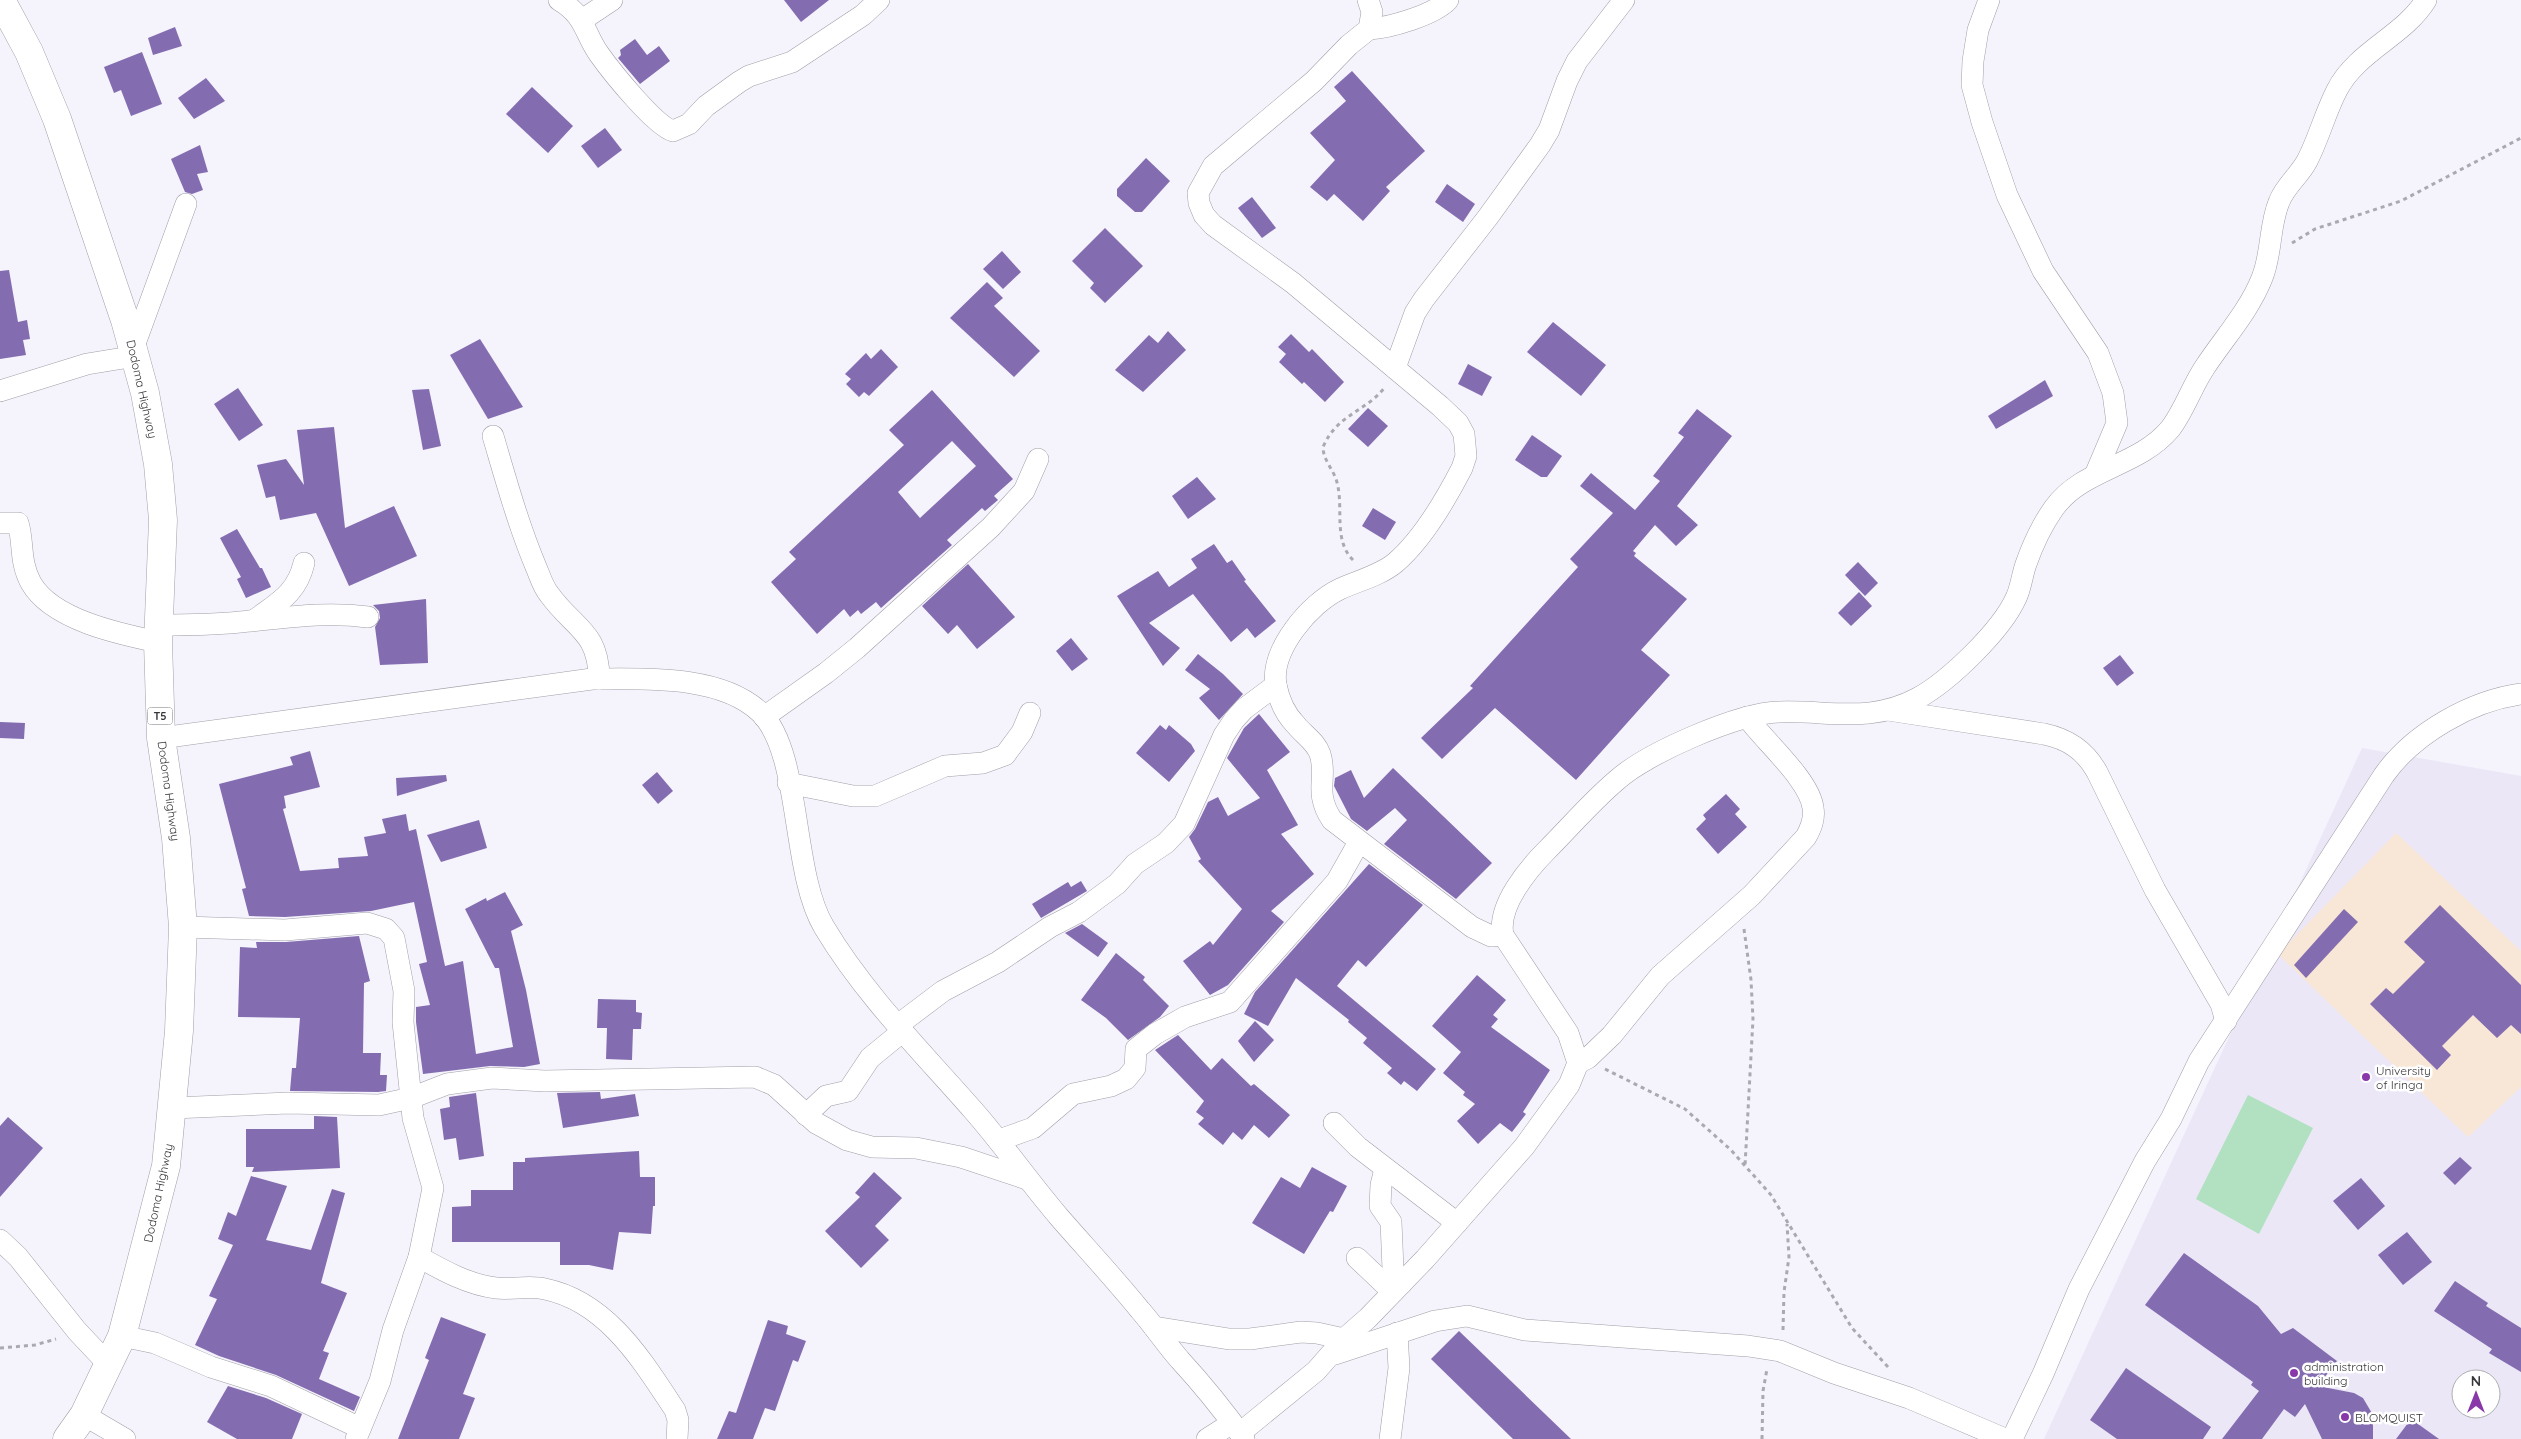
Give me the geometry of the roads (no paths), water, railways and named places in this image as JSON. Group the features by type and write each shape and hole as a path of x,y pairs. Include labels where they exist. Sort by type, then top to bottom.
{"highway":[{"name":"Dodoma Highway","path":"2,0 28,52 57,119 135,353 158,464 163,556 158,633 161,738 176,838 183,927 179,1031 166,1166 122,1336 84,1415 67,1439"}],"street":[{"path":"559,0 582,20 598,53 621,82 653,117 668,130 675,131 689,124 706,106 739,82 749,76 792,62 862,15 879,0"},
{"path":"582,20 612,0"},
{"path":"1368,0 1372,12 1369,29"},
{"path":"1448,0 1434,10 1387,28 1369,29 1349,45 1314,81 1213,166 1198,193 1199,203 1204,214 1213,225 1293,283 1396,369 1458,424 1464,434 1466,456 1456,480 1417,541 1393,565 1338,590 1323,600 1298,625 1278,658 1275,672 1276,685 1283,707 1320,755 1321,793 1327,812 1332,820 1472,927 1491,936 1503,935"},
{"path":"1396,369 1415,313 1488,217 1544,138 1577,61 1624,0"},
{"path":"1989,0 1978,30 1973,61 1972,85 1982,122 2007,195 2043,271 2098,353 2113,393 2117,424 2095,475"},
{"path":"1583,1061 1568,1033 1503,935 1501,926 1504,910 1512,896 1541,856 1619,778 1649,759 1687,740 1747,717 1780,712 1848,716 1888,710 1916,699 1940,684 2002,622 2018,594 2025,566 2041,526 2056,504 2072,489 2095,475 2132,458 2156,443 2172,426 2205,368 2229,336 2261,281 2267,264 2278,203 2307,161 2344,79 2356,64 2413,17 2426,0"},
{"path":"0,391 88,364 135,353 186,204"},
{"path":"493,436 517,513 547,592 560,609 581,628 593,643 600,679"},
{"path":"764,717 858,648 991,527 1024,491 1038,459"},
{"path":"0,523 18,522 20,550 32,584 51,604 80,620 107,631 158,633 301,614 345,614 368,617"},
{"path":"255,620 292,592 301,577 304,563"},
{"path":"161,738 560,682 600,679 688,683 718,689 752,705 764,717 775,734 788,783 802,856 822,924 862,982 999,1140 1027,1180 1207,1389 1239,1432"},
{"path":"806,1114 826,1096 848,1091 870,1058 943,991 998,962 1050,927 1087,907 1116,884 1135,864 1166,843 1184,824 1224,735 1234,720 1244,709 1276,685"},
{"path":"2012,1439 2043,1374 2079,1289 2145,1161 2171,1119 2199,1060 2226,1021 2275,940 2396,758 2417,740 2471,706 2521,694"},
{"path":"1888,710 2044,734 2065,740 2086,754 2098,772 2155,890 2221,1004 2226,1021"},
{"path":"788,783 846,795 875,796 945,766 983,763 1005,755 1022,732 1030,713"},
{"path":"1207,1439 1239,1432 1316,1371 1344,1339 1368,1318 1397,1288 1524,1147 1545,1121 1583,1061 1629,1015 1660,976 1742,904 1771,876 1806,837 1811,828 1814,810 1812,802 1791,767 1747,717"},
{"path":"999,1140 1033,1128 1073,1094 1111,1086 1126,1079 1135,1068 1136,1049 1145,1042 1185,1017 1230,1002 1337,881 1359,842"},
{"path":"122,1336 155,1343 210,1367 271,1386 358,1434 380,1381 392,1330 419,1257 433,1188 413,1118 403,1022 404,991 401,966 394,938 390,932 367,923 285,930 183,927"},
{"path":"173,1108 288,1103 379,1105 411,1098 447,1084 492,1078 545,1081 756,1077 774,1085 806,1114 834,1134 859,1144 924,1149 961,1157 1027,1180"},
{"path":"1334,1123 1358,1147 1385,1169 1457,1223"},
{"path":"1385,1169 1381,1185 1380,1206 1391,1222 1393,1270 1397,1288"},
{"path":"0,1240 24,1264 77,1331 109,1365"},
{"path":"419,1257 448,1272 486,1286 543,1288 553,1291 603,1318 635,1351 676,1410 678,1420 677,1439"},
{"path":"1357,1258 1397,1288"},
{"path":"1330,1355 1435,1321 1467,1316 1525,1330 1637,1336 1777,1351 1834,1373 1909,1398 2005,1439"},
{"path":"1154,1327 1230,1340 1250,1340 1302,1332 1344,1339"},
{"path":"1390,1439 1399,1368 1397,1333"},
{"path":"84,1415 125,1439"}],"place":[{"name":"University of Iringa","path":"2366,1077"},
{"name":"administration building","path":"2294,1373"},
{"name":"BLOMQUIST","path":"2345,1417"}]}
